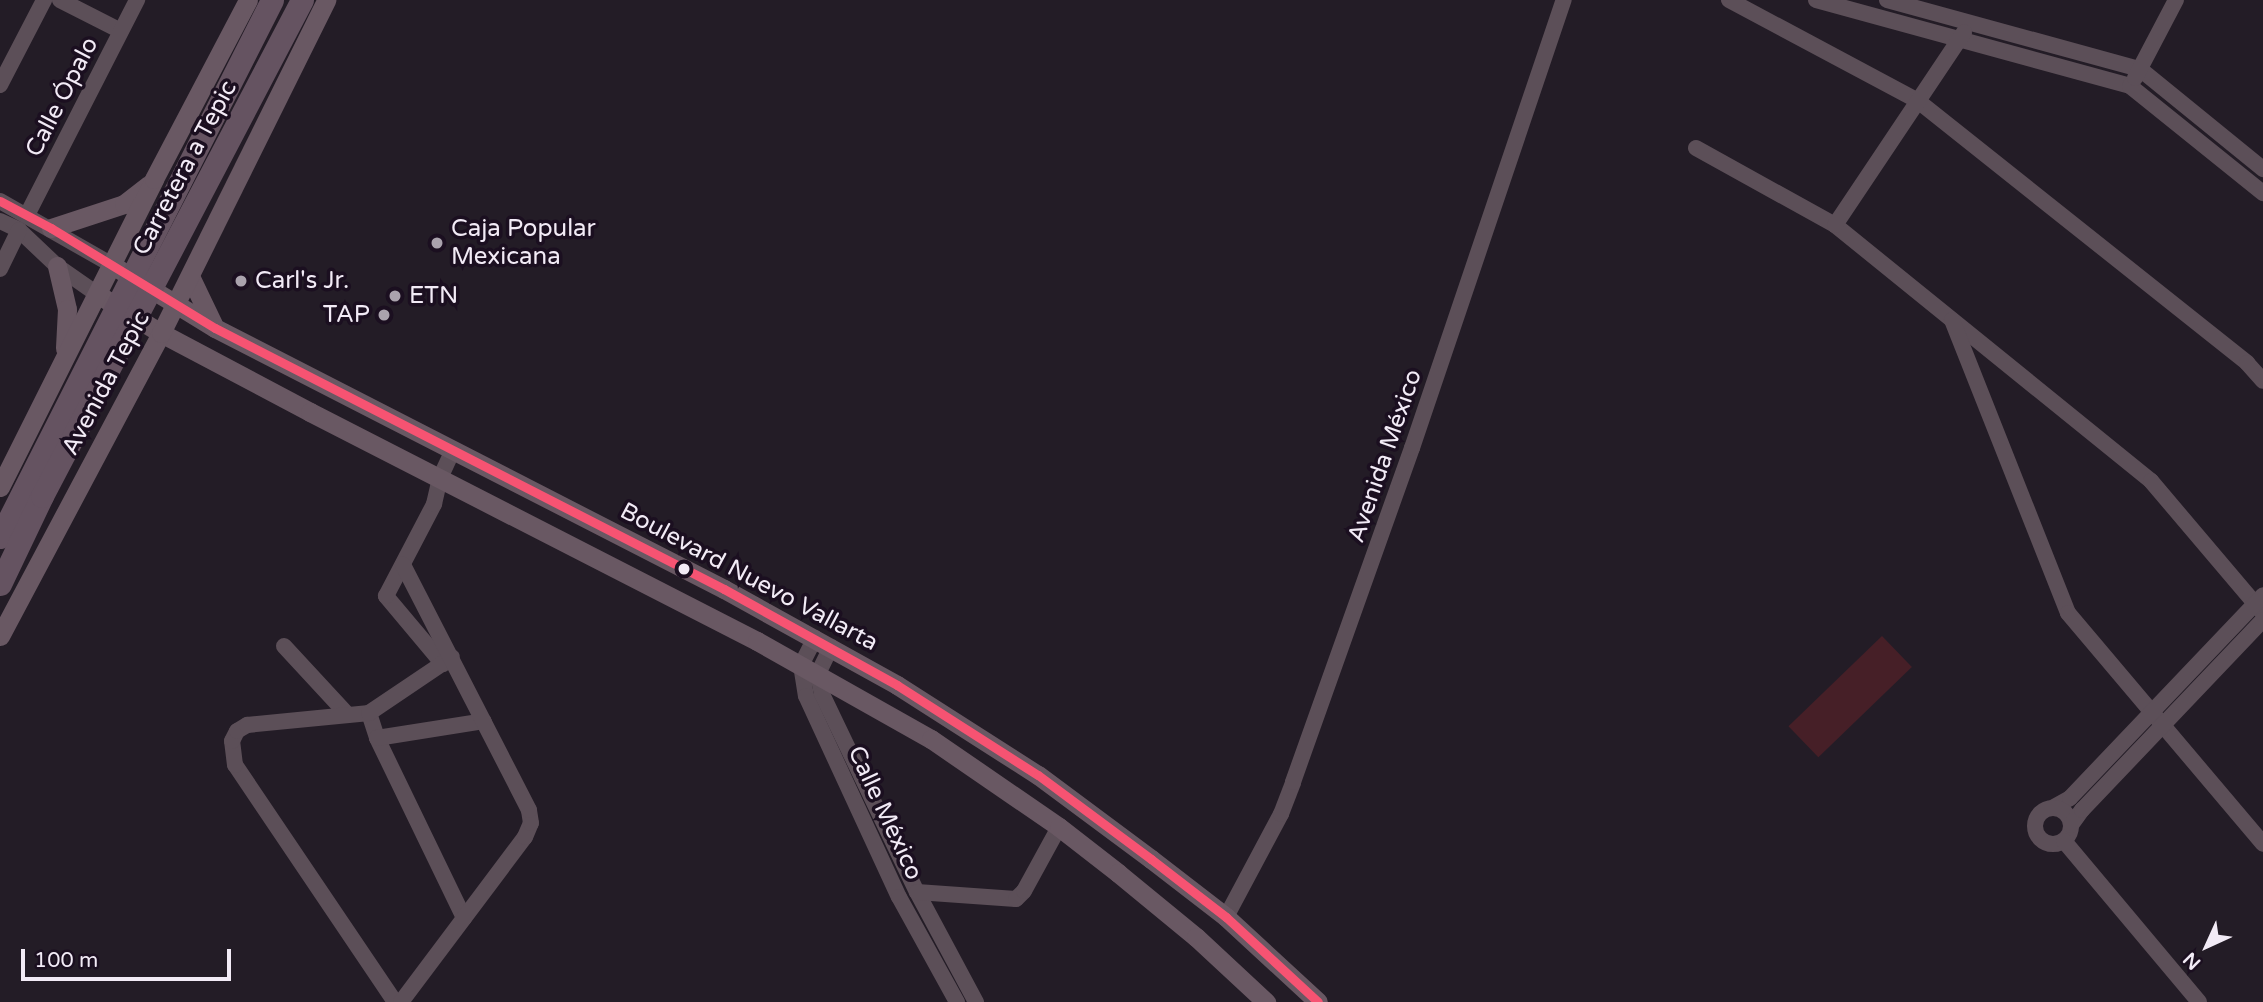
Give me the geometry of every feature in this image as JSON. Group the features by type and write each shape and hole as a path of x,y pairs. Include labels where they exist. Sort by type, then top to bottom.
{"highway":[{"name":"Carretera a Tepic","path":"0,537 272,0"},
{"name":"Carretera a Tepic","path":"0,584 42,496 302,0"}],"main road":[{"name":"Avenida Tepic","path":"0,487 154,179 248,0"},
{"name":"Avenida Tepic","path":"0,636 176,304 326,0"},
{"path":"51,228 124,204 154,179"},
{"name":"Boulevard Nuevo Vallarta","path":"112,265 215,328 823,642 1038,775 1226,917 1318,1002"},
{"path":"57,267 67,309 63,361"},
{"path":"190,276 215,328"},
{"path":"97,295 161,333 809,669 930,739 1059,827 1196,937 1266,1002"}],"street":[{"path":"0,85 44,0"},
{"path":"60,0 121,31"},
{"name":"Calle Ópalo","path":"27,215 137,0"},
{"name":"Avenida México","path":"1226,917 1281,814 1293,782 1417,435 1564,0"},
{"path":"1729,0 1918,102 2247,363 2263,381"},
{"path":"1816,0 2130,86 2263,193"},
{"path":"1887,0 2140,69 2263,169"},
{"path":"2130,86 2176,0"},
{"path":"1835,225 1969,24"},
{"path":"1696,148 1835,225 1951,318 2151,481 2260,604 2157,718 2082,810 2064,841"},
{"path":"0,201 112,265"},
{"path":"0,221 19,230 57,267 97,295"},
{"path":"0,269 19,230"},
{"path":"1951,318 2068,613 2263,844"},
{"path":"447,660 388,603 388,589 435,504 440,478 453,450"},
{"path":"401,1002 525,837 531,823 528,810 484,722 447,660 403,565"},
{"path":"2064,841 2047,844 2035,831 2038,814 2070,798 2263,620"},
{"path":"809,669 823,642"},
{"path":"284,646 348,715"},
{"path":"395,1002 234,765 232,741 237,731 247,725 369,713 447,660"},
{"name":"Calle México","path":"809,669 917,892 976,1002"},
{"name":"Calle México","path":"809,669 806,696 899,897 957,1002"},
{"path":"369,713 377,738 464,918"},
{"path":"377,738 484,722"},
{"path":"2054,807 2069,817 2071,825"},
{"path":"917,892 1016,899 1024,891 1059,827"},
{"path":"2064,841 2199,1002"}],"shaded area":[{"path":"1882,636 1912,667 1818,757 1788,726"}],"transit line":[{"path":"0,201 51,228 215,328 724,589 897,685 1038,775 1151,859 1226,917 1318,1002"}],"place":[{"name":"Caja Popular Mexicana","path":"437,243"},
{"name":"Carl's Jr.","path":"241,281"},
{"name":"ETN","path":"395,296"},
{"name":"TAP","path":"384,315"}]}
